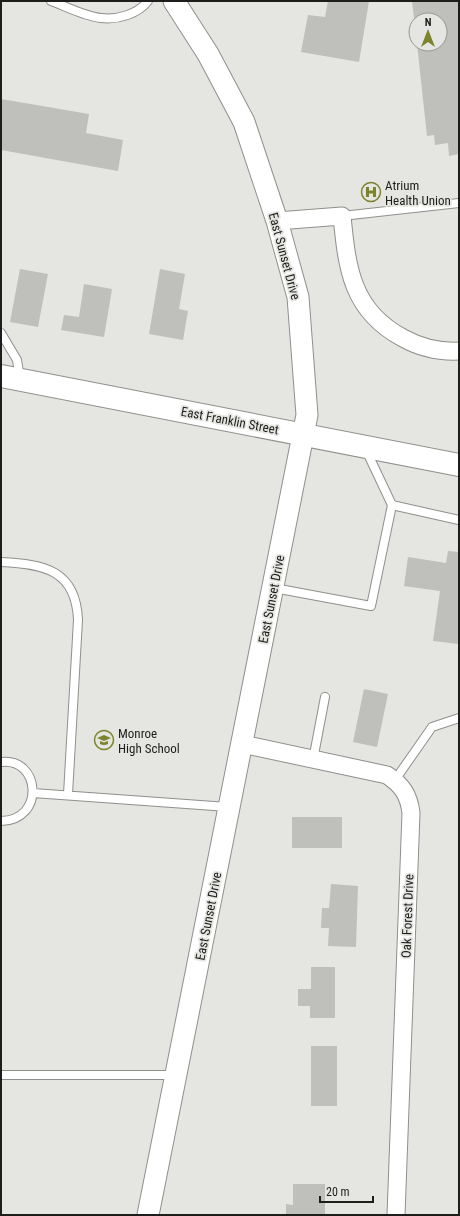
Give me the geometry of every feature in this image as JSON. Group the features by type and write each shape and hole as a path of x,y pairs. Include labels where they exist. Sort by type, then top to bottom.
{"main road":[{"name":"East Franklin Street","path":"11,378 304,434 459,466"}],"street":[{"name":"East Sunset Drive","path":"148,1215 174,1075 196,977 307,415 306,382 298,296 244,122 211,58 174,1"},
{"path":"276,222 342,216 348,263 352,281 357,294 371,315 383,326 417,345 442,351 459,351"},
{"name":"Oak Forest Drive","path":"242,744 387,775 402,785 410,800 412,813 396,1215"}],"lane":[{"path":"51,1 100,18 121,17 142,10 148,1"},
{"path":"342,216 459,203"},
{"path":"1,333 17,360 11,378"},
{"path":"273,588 371,606 392,505 364,446"},
{"path":"392,505 459,520"},
{"path":"1,562 39,566 55,572 66,582 74,594 78,606 68,794"},
{"path":"313,760 325,697"},
{"path":"395,780 432,728 459,718"},
{"path":"1,762 13,763 22,768 28,775 33,792 32,802 24,813 12,820 1,822"},
{"path":"33,792 229,808"},
{"path":"1,1075 174,1075"}],"building":[{"path":"328,1 369,1 359,62 301,52 308,15 325,17"},
{"path":"412,1 459,1 459,154 449,156 448,143 435,145 434,135 427,136 418,52 448,52 448,12 413,12"},
{"path":"1,99 89,114 86,133 123,140 118,171 1,150"},
{"path":"20,269 48,274 38,327 10,322"},
{"path":"160,269 185,274 179,309 188,311 183,340 149,334"},
{"path":"84,284 112,289 104,337 61,330 64,315 79,317"},
{"path":"448,551 459,552 459,644 433,641 440,591 404,586 408,557 446,563"},
{"path":"364,689 388,694 377,747 353,742"},
{"path":"292,817 342,817 342,848 292,848"},
{"path":"331,884 358,886 356,947 328,946 329,928 321,928 322,908 329,908"},
{"path":"311,967 335,967 335,1018 310,1018 310,1006 298,1006 298,989 311,989"},
{"path":"311,1046 337,1046 337,1106 311,1106"},
{"path":"293,1184 325,1184 325,1215 286,1215 286,1204 293,1205"}],"place":[{"name":"Atrium Health Union","path":"371,192"},
{"name":"Monroe High School","path":"104,740"}]}
